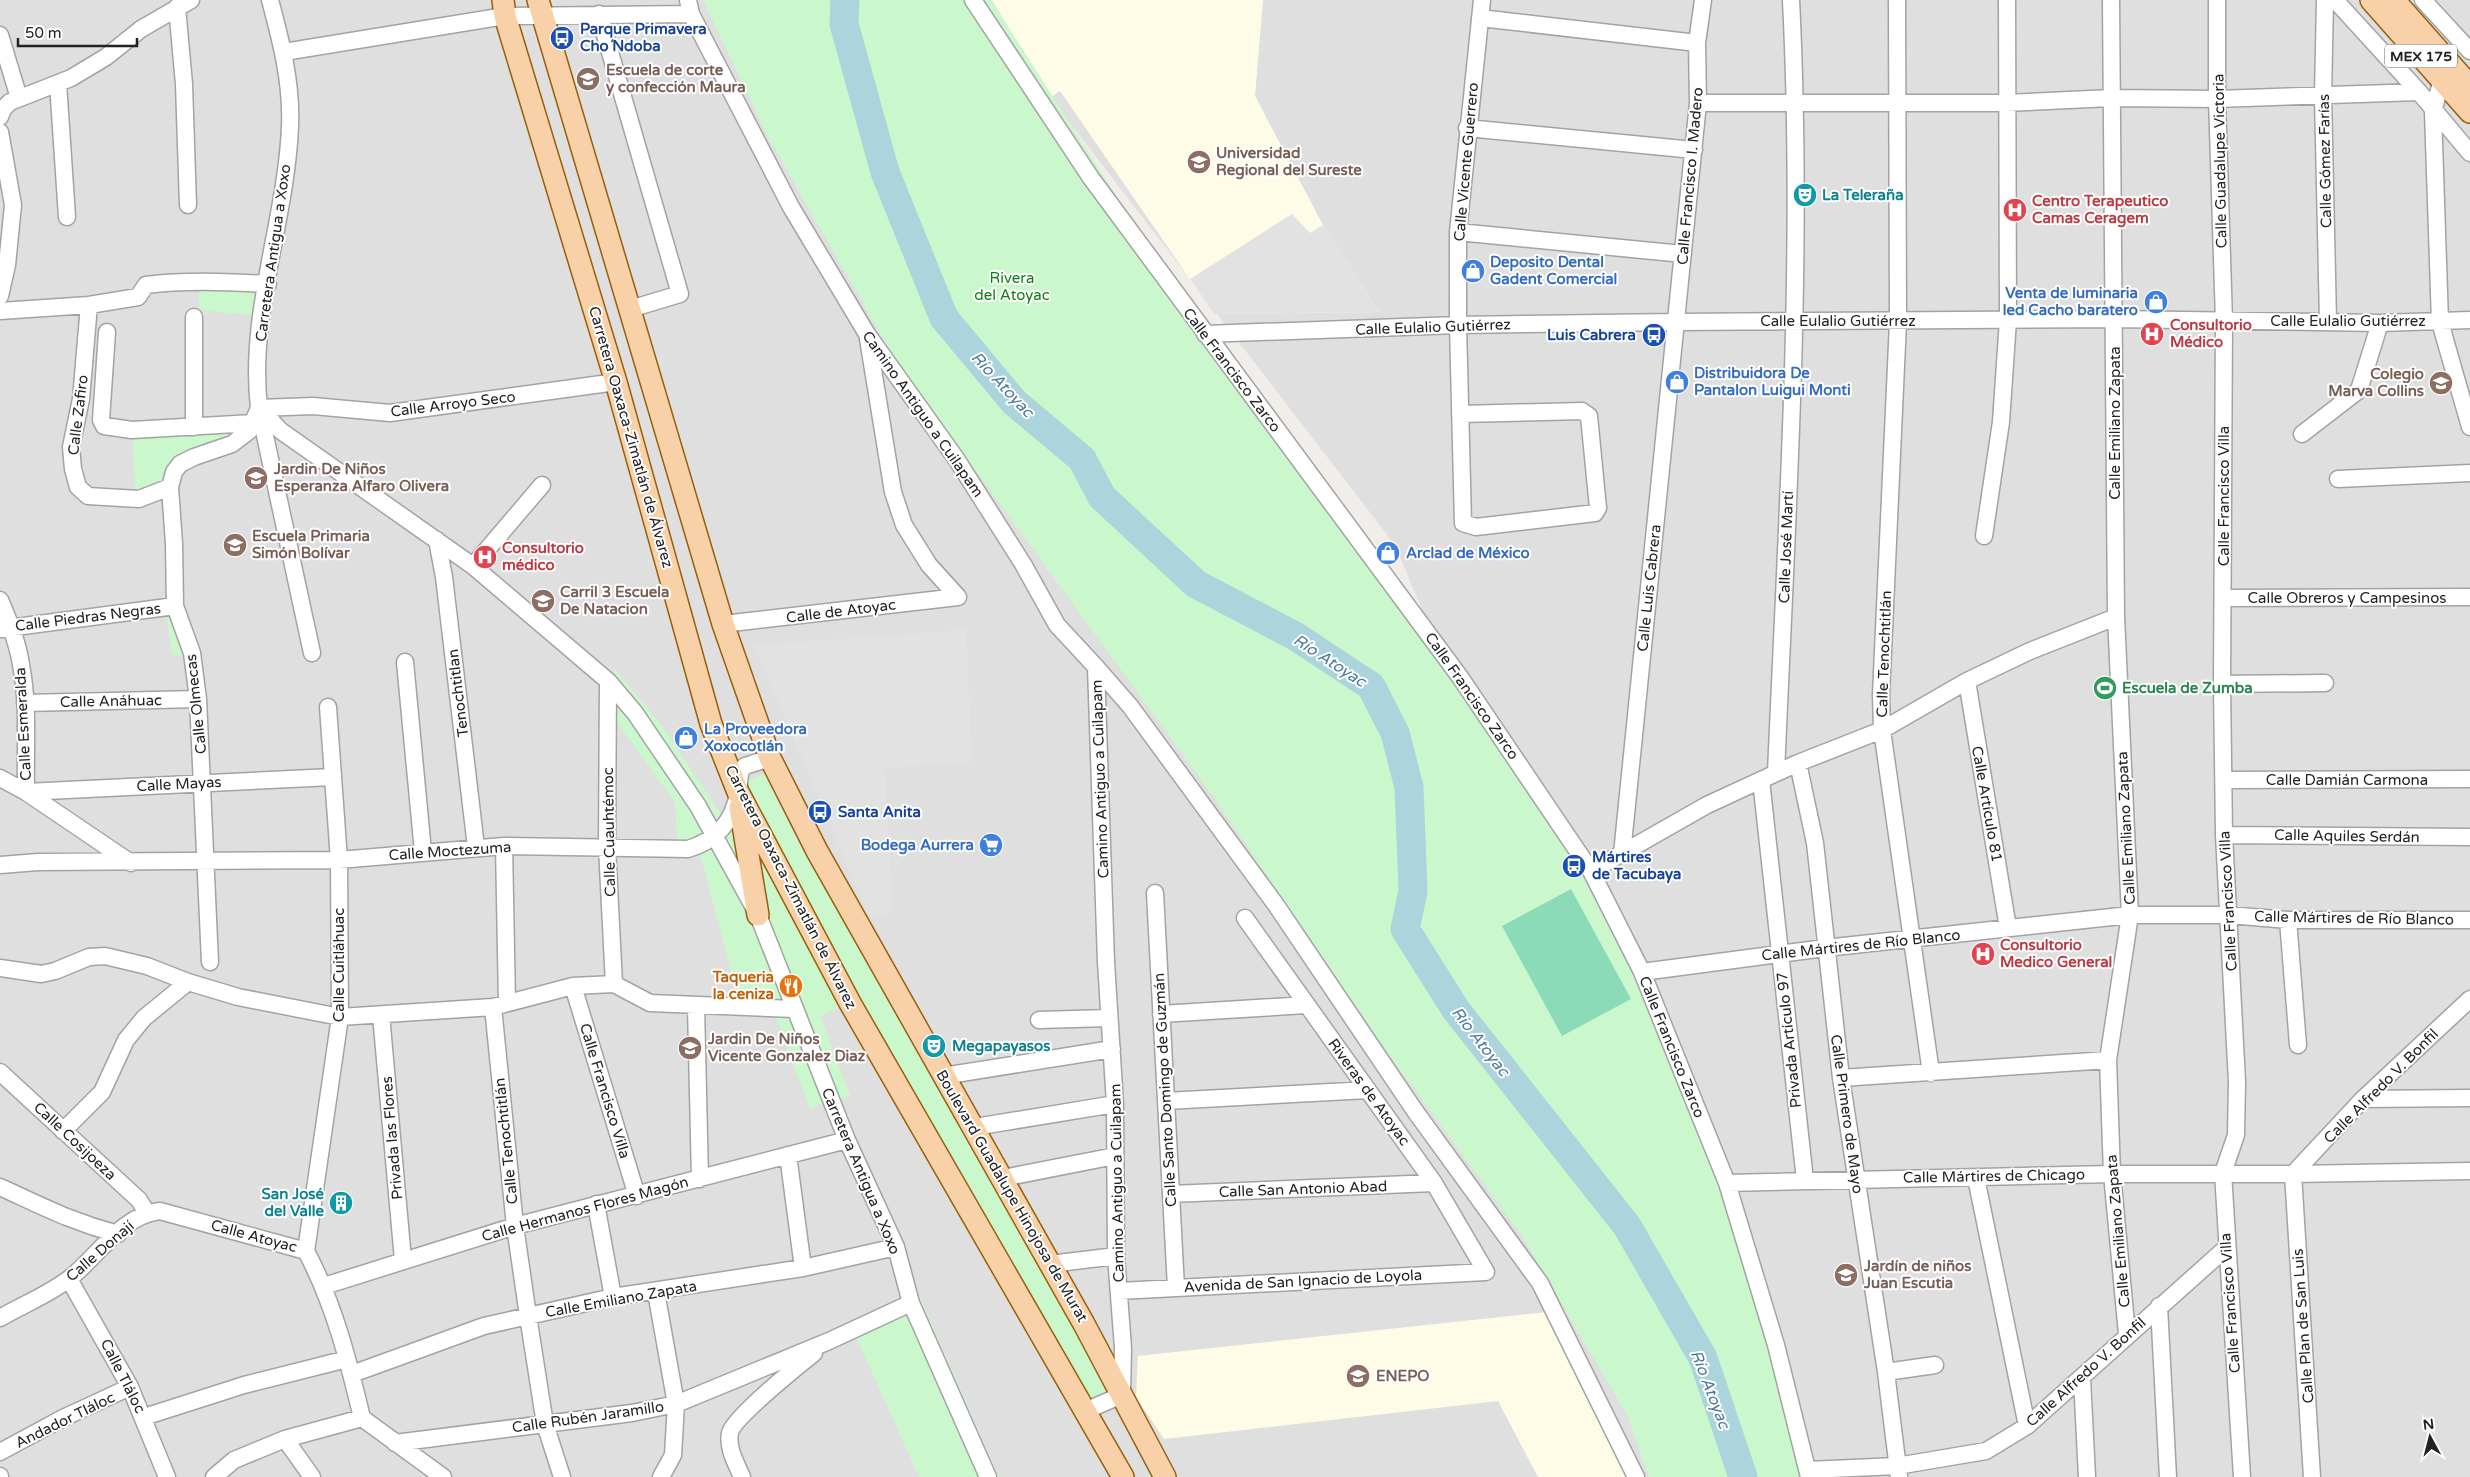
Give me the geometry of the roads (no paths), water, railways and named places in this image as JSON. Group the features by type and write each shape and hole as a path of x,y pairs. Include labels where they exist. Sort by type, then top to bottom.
{"main road":[{"name":"MEX 175","path":"2371,0 2470,112"},
{"name":"MEX 175","path":"2394,0 2470,86"},
{"path":"539,7 724,624 770,758"},
{"name":"Carretera Oaxaca-Zimatlán de Álvarez","path":"504,8 616,382 711,724 738,792 864,1025 1085,1411"},
{"name":"Boulevard Guadalupe Hinojosa de Murat","path":"770,758 817,851 1004,1178 1165,1477"},
{"path":"738,792 758,915"},
{"path":"1085,1411 1123,1477"}],"street":[{"name":"Carretera Antigua a Xoxo","path":"270,0 284,52 290,125 284,187 261,316 258,369 259,408 281,430 473,566 608,681 635,713 698,806 758,915 847,1140 896,1247 911,1302 988,1477"},
{"name":"Calle Francisco Zarco","path":"973,0 1091,178 1460,677 1592,871 1642,972 1727,1183 1776,1345 1808,1474"},
{"name":"Calle Vicente Guerrero","path":"1460,414 1582,411 1589,416 1598,508 1596,513 1476,526 1463,523 1460,414 1458,325 1458,232 1467,128 1482,0"},
{"name":"Calle Francisco I. Madero","path":"1675,322 1694,150 1698,103 1697,43 1703,0"},
{"name":"Calle José Martí","path":"1769,777 1795,321 1796,103 1791,0"},
{"name":"Calle Tenochtitlán","path":"1897,0 1898,322 1880,695 1882,730 1914,939 1931,1074"},
{"path":"1984,536 2001,422 2008,320 2007,0"},
{"name":"Calle Emiliano Zapata","path":"2111,0 2116,617 2130,915 2108,1060 2112,1174 2127,1334"},
{"name":"Calle Guadalupe Victoria","path":"2217,0 2224,321"},
{"name":"Calle Gómez Farías","path":"2325,0 2323,96 2328,321"},
{"path":"2335,0 2419,92 2433,112 2470,153"},
{"path":"2415,0 2426,36"},
{"path":"2423,0 2470,51"},
{"path":"0,117 3,109 19,98 58,83 106,57 141,29 184,4"},
{"path":"184,4 184,84 188,205"},
{"path":"284,52 504,8 539,7 599,14 689,7"},
{"name":"Camino Antiguo a Cuilapam","path":"689,7 791,207 867,334 957,460 1023,564 1057,625 1096,667 1109,1018 1115,1104 1116,1256 1123,1348 1122,1395"},
{"path":"599,14 680,294 630,309"},
{"path":"1480,18 1697,43"},
{"path":"0,35 19,98"},
{"path":"2442,79 2433,112 2440,322 2467,406 2470,427"},
{"path":"58,83 67,216"},
{"path":"1698,103 2006,103 2111,98 2218,99 2419,92"},
{"path":"1467,128 1694,150"},
{"path":"0,132 6,206 8,265 0,296"},
{"path":"1458,232 1683,254"},
{"path":"0,311 90,305 138,297 146,285 163,283 199,281 268,284"},
{"name":"Calle Zafiro","path":"90,305 81,399 71,447 73,469 78,487 88,496 139,499 170,487"},
{"path":"194,317 194,427"},
{"name":"Calle Eulalio Gutiérrez","path":"1205,334 1458,325 1675,322 1898,322 2114,319 2380,323 2470,320"},
{"name":"Calle Francisco Villa","path":"2224,321 2222,684 2225,780 2224,835 2237,1082 2236,1135 2222,1173 2242,1477"},
{"name":"Calle Luis Cabrera","path":"1622,854 1675,322"},
{"path":"2302,434 2359,390 2380,323"},
{"path":"107,332 101,420 104,426 132,430 253,423"},
{"name":"Calle de Atoyac","path":"724,624 958,597 929,565 904,525 894,492 867,334"},
{"name":"Calle Arroyo Seco","path":"259,408 313,406 390,413 616,382"},
{"path":"259,408 312,653"},
{"name":"Calle Olmecas","path":"210,962 207,862 198,698 192,653 176,606 170,487 174,472 180,464 194,457 232,444 249,431 259,408"},
{"path":"2338,479 2470,473"},
{"path":"473,566 542,485"},
{"name":"Tenochtitlan","path":"437,540 444,577 476,847"},
{"name":"Calle Obreros y Campesinos","path":"2223,598 2470,597"},
{"name":"Calle Esmeralda","path":"0,600 6,628 22,665 25,702 26,792"},
{"name":"Calle Piedras Negras","path":"6,628 176,606"},
{"path":"1592,871 1707,805 1798,763 1882,730 1967,681 2030,651 2116,617"},
{"path":"405,662 423,852"},
{"path":"1096,667 1130,706 1276,905 1415,1111 1540,1282 1636,1477"},
{"name":"Calle Cuauhtémoc","path":"608,681 607,847 614,984"},
{"name":"Calle Artículo 81","path":"1967,681 2008,928"},
{"path":"2222,684 2325,684"},
{"name":"Calle Anáhuac","path":"25,702 198,698"},
{"name":"Calle Cuitláhuac","path":"306,1250 340,1017 339,860 328,708"},
{"name":"Calle Moctezuma","path":"0,865 38,862 131,863 339,860 504,846 688,849 702,845 715,836 728,822 738,792 739,778 745,766 770,758"},
{"name":"Calle Primero de Mayo","path":"1798,763 1815,844 1825,948 1841,1078 1886,1372 1898,1471"},
{"name":"Calle Mayas","path":"26,792 332,777"},
{"name":"Privada Artículo 97","path":"1769,777 1780,954 1805,1180"},
{"path":"0,778 26,792 131,863"},
{"name":"Calle Damián Carmona","path":"2225,780 2470,779"},
{"name":"Calle Aquiles Serdán","path":"2224,835 2470,837"},
{"name":"Calle Tenochtitlán","path":"504,846 500,1005 515,1226 545,1424 562,1477"},
{"name":"Calle Santo Domingo de Guzmán","path":"1155,893 1176,1288"},
{"name":"Calle Mártires de Río Blanco","path":"1642,972 1825,948 2130,915 2229,915 2288,920 2470,920"},
{"name":"Riveras de Atoyac","path":"1244,918 1434,1183 1486,1272"},
{"path":"2288,920 2298,1045"},
{"path":"0,968 41,974 55,971 90,957 105,956 147,966 188,982 238,997 340,1017 500,1005 573,986 614,984 650,1003 794,1009"},
{"path":"63,1131 102,1092 126,1040 138,1026 188,982"},
{"name":"Calle Francisco Villa","path":"573,986 637,1196"},
{"name":"Calle Alfredo V. Bonfil","path":"2293,1174 2363,1099 2470,999"},
{"path":"1161,1014 1306,1005"},
{"path":"696,1006 700,1179"},
{"name":"Privada las Flores","path":"381,1015 403,1260"},
{"path":"1039,1020 1109,1018"},
{"path":"944,1076 1112,1049"},
{"path":"1841,1078 1931,1074 2108,1060"},
{"name":"Calle Cosijoeza","path":"0,1072 139,1200 147,1213"},
{"path":"1166,1101 1368,1090"},
{"path":"2363,1099 2470,1098"},
{"path":"975,1127 1115,1104"},
{"name":"Calle Hermanos Flores Magón","path":"324,1286 515,1226 596,1204 637,1196 847,1140"},
{"path":"788,1156 803,1268"},
{"path":"1004,1178 1115,1156"},
{"name":"Calle Mártires de Chicago","path":"1727,1183 2112,1174 2293,1174 2470,1171"},
{"name":"Calle Plan de San Luis","path":"2293,1174 2312,1477"},
{"path":"1976,1178 2026,1426"},
{"name":"Calle San Antonio Abad","path":"1171,1194 1434,1183"},
{"path":"0,1187 53,1213 82,1224 118,1234"},
{"path":"596,1204 613,1297"},
{"name":"Calle Atoyac","path":"147,1213 160,1211 306,1250 324,1286 350,1366 362,1418"},
{"name":"Calle Donají","path":"0,1318 69,1279 118,1234 147,1213"},
{"name":"Calle Emiliano Zapata","path":"144,1417 244,1385 350,1366 484,1326 528,1316 613,1297 656,1292 803,1268 896,1247"},
{"name":"Calle Alfredo V. Bonfil","path":"1808,1474 1898,1471 1986,1451 2026,1426 2082,1378 2127,1334 2226,1248"},
{"path":"1050,1264 1116,1256"},
{"name":"Avenida de San Ignacio de Loyola","path":"1119,1291 1486,1272"},
{"name":"Calle Tláloc","path":"69,1279 130,1388 144,1417 167,1477"},
{"path":"656,1292 676,1404 673,1455 661,1477"},
{"name":"Calle Rubén Jaramillo","path":"395,1443 632,1413 676,1404 829,1341 911,1302"},
{"path":"2160,1306 2168,1477"},
{"path":"742,1477 729,1445 730,1430 770,1388 829,1341"},
{"path":"1886,1372 1935,1365"},
{"path":"2082,1378 2087,1477"},
{"name":"Andador Tláloc","path":"0,1452 63,1418 130,1388"},
{"path":"1085,1411 1122,1395"},
{"path":"214,1477 234,1460 285,1439 362,1418 444,1477"},
{"path":"285,1439 312,1477"}],"waterway":[{"name":"Río Atoyac","path":"845,0 844,24 885,172 944,318 1014,402 1082,459 1102,497 1196,584 1295,636 1371,686 1395,733 1409,787 1413,891 1405,929 1456,1010 1627,1226 1703,1358 1743,1477"}],"place":[{"name":"Parque Primavera Cho´Ndoba","path":"562,38"},
{"name":"Escuela de corte y confección Maura","path":"588,79"},
{"name":"Universidad Regional del Sureste","path":"1199,162"},
{"name":"La Teleraña","path":"1805,195"},
{"name":"Centro Terapeutico Camas Ceragem","path":"2015,210"},
{"name":"Deposito Dental Gadent Comercial","path":"1473,271"},
{"name":"Venta de luminaria led Cacho baratero","path":"2156,302"},
{"name":"Consultorio Médico","path":"2152,334"},
{"name":"Luis Cabrera","path":"1654,335"},
{"name":"Distribuidora De Pantalon Luigui Monti","path":"1677,382"},
{"name":"Colegio Marva Collins","path":"2441,383"},
{"name":"Jardin De Niños Esperanza Alfaro Olivera","path":"256,478"},
{"name":"Escuela Primaria Simón Bolívar","path":"235,545"},
{"name":"Arclad de México","path":"1388,553"},
{"name":"Consultorio médico","path":"485,557"},
{"name":"Carril 3 Escuela De Natacion","path":"543,601"},
{"name":"Escuela de Zumba","path":"2105,688"},
{"name":"La Proveedora Xoxocotlán","path":"686,738"},
{"name":"Santa Anita","path":"820,812"},
{"name":"Bodega Aurrera","path":"991,845"},
{"name":"Mártires de Tacubaya","path":"1574,866"},
{"name":"Consultorio Medico General","path":"1983,954"},
{"name":"Taqueria la ceniza","path":"791,986"},
{"name":"Megapayasos","path":"934,1046"},
{"name":"Jardin De Niños Vicente Gonzalez Diaz","path":"690,1048"},
{"name":"San José del Valle","path":"341,1203"},
{"name":"Jardín de niños Juan Escutia","path":"1846,1275"},
{"name":"ENEPO","path":"1358,1376"}],"park label":[{"name":"Rivera del Atoyac","path":"1012,286"}]}
